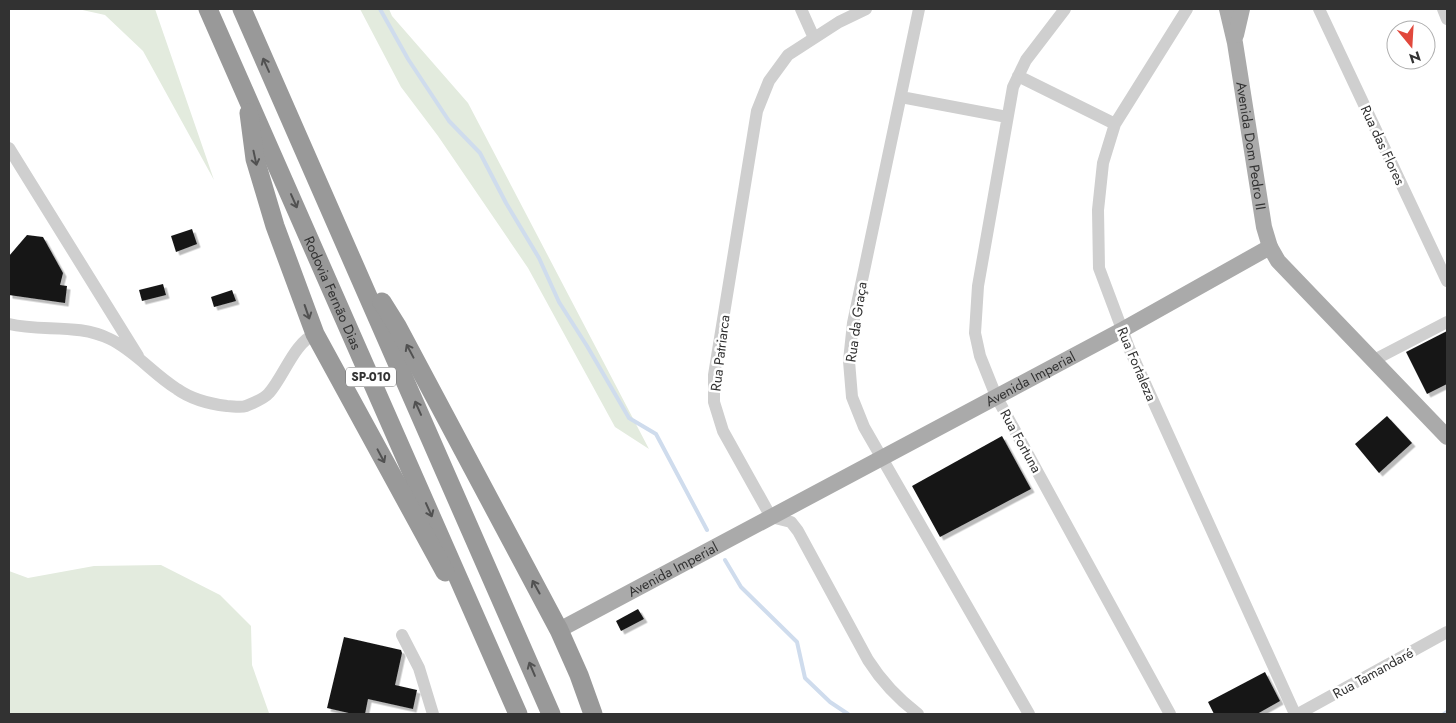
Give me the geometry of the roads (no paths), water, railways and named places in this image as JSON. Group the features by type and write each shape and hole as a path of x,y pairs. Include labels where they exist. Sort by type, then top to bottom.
{"highway":[{"name":"Rodovia Fernão Dias","path":"208,9 518,714"},
{"name":"SP-010","path":"242,9 348,247 551,714"},
{"path":"246,92 255,159 275,226 315,334 409,509 495,662"},
{"path":"348,247 397,326 559,630 579,675 593,714"}],"main road":[{"name":"Avenida Dom Pedro II","path":"1227,9 1235,43 1264,227 1270,247"},
{"name":"Avenida Dom Pedro II","path":"1235,43 1242,9"},
{"name":"Avenida Imperial","path":"559,630 1122,330 1270,247"},
{"path":"1270,247 1278,261 1447,437"}],"street":[{"path":"801,9 814,38"},
{"name":"Rua Patriarca","path":"771,517 724,431 714,402 714,375 757,111 770,81 788,55 839,22 866,9"},
{"name":"Rua da Graça","path":"919,9 853,323 849,362 852,397 864,427 1029,714"},
{"name":"Rua Fortuna","path":"1065,9 1026,60 1013,87 978,286 975,332 980,356 996,396 1170,714"},
{"name":"Rua Fortaleza","path":"1186,9 1115,124 1103,163 1099,200 1099,268 1122,330 1184,471 1296,714"},
{"name":"Rua das Flores","path":"1319,9 1447,281"},
{"path":"1443,9 1447,19"},
{"path":"1018,76 1115,124"},
{"path":"901,97 1007,117"},
{"path":"9,148 140,360"},
{"path":"1374,360 1447,322"},
{"path":"9,324 20,327 66,328 90,332 110,339 177,390 212,404 243,407 268,395 297,349 308,337 315,334"},
{"path":"771,517 791,522 798,531 876,673 897,698 918,714"},
{"name":"Rua Tamandaré","path":"1296,714 1447,632"},
{"path":"402,635 419,668 433,714"}],"waterway":[{"path":"380,9 408,59 449,121 480,153 506,203 539,258 559,302 629,418 656,434 707,530"},
{"path":"725,560 741,587 797,642 805,678 830,702 848,714"}]}
